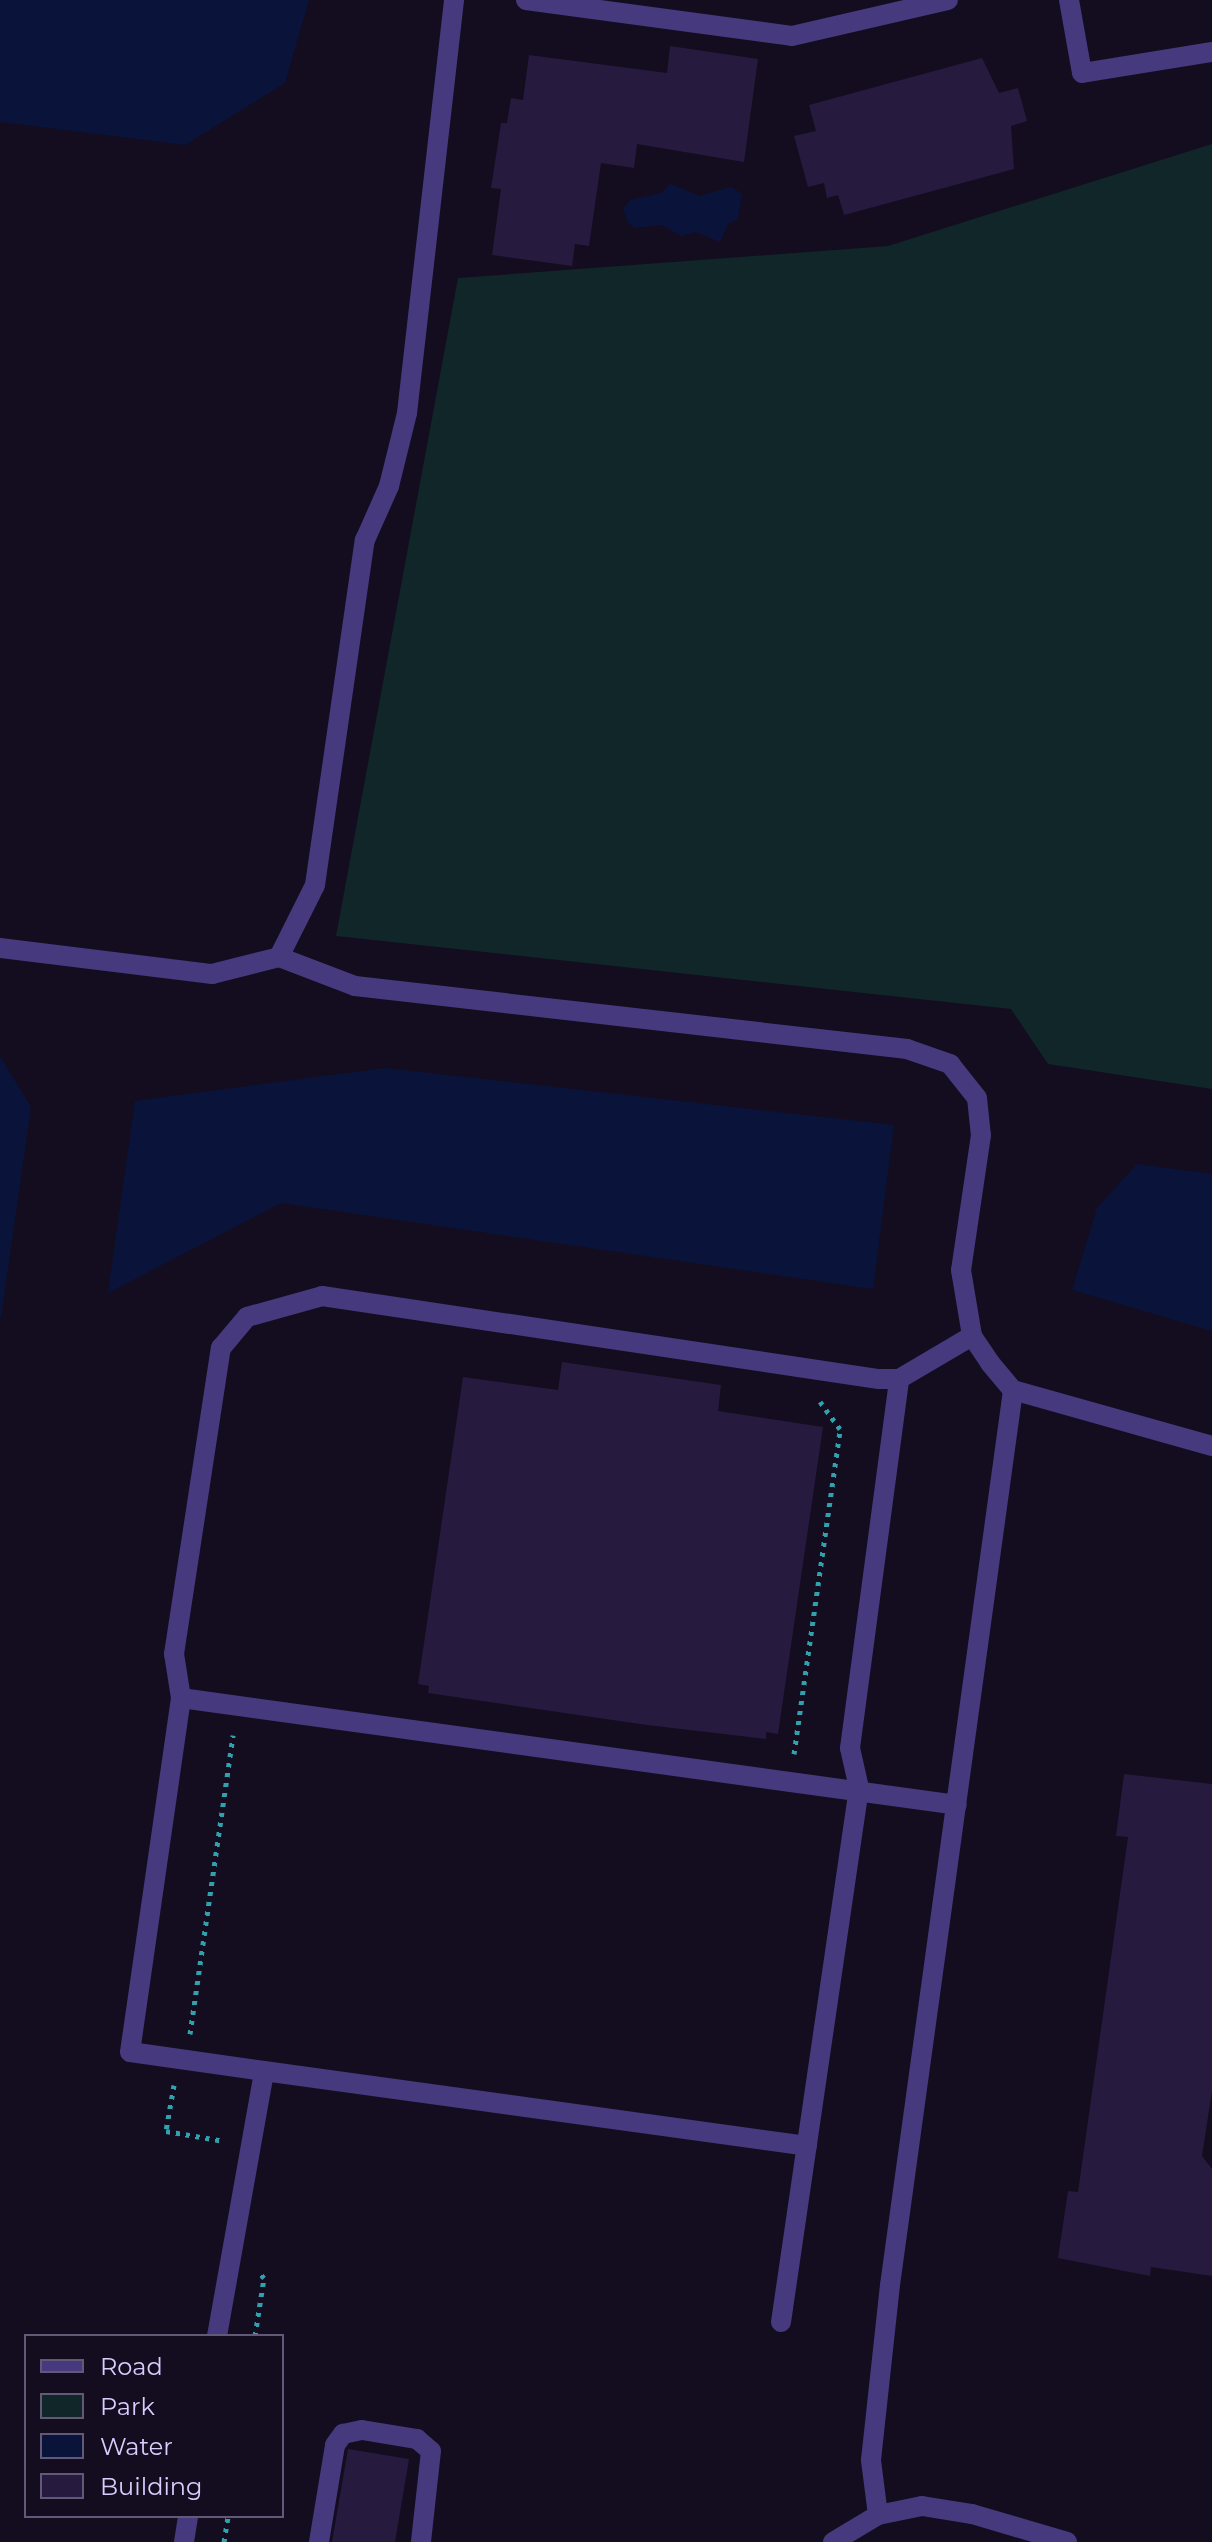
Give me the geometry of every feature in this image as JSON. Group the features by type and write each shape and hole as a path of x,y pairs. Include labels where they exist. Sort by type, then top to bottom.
{"street":[{"path":"279,957 315,885 365,540 389,486 407,413 454,0"},
{"path":"526,0 577,4 792,36 948,0"},
{"path":"1069,0 1082,73 1212,52"},
{"path":"0,948 212,974 279,957 355,986 907,1049 950,1064 977,1098 981,1135 961,1270 972,1336 1013,1390 1212,1446"},
{"path":"807,2146 130,2052 181,1698 174,1654 221,1348 247,1317 322,1296 899,1379 972,1336"},
{"path":"781,2322 859,1788 850,1748 899,1379"},
{"path":"878,2515 871,2460 878,2396 1013,1390"},
{"path":"181,1698 859,1788 957,1805"},
{"path":"217,2334 264,2071"},
{"path":"319,2542 335,2445 343,2434 362,2430 417,2439 431,2451 421,2542"},
{"path":"833,2542 878,2515 945,2508 1067,2542"},
{"path":"184,2542 188,2518"}],"path":[{"path":"224,2542 228,2518"}],"green space":[{"path":"1212,144 1212,1089 1048,1064 1011,1009 336,936 458,278 888,246"}],"water":[{"path":"0,0 309,0 285,83 185,145 0,122"},
{"path":"670,184 700,196 731,187 742,194 738,219 728,224 720,242 696,232 681,236 662,225 635,228 628,223 623,209 630,200 661,193"},
{"path":"0,1056 31,1107 1,1318 0,1318"},
{"path":"385,1068 894,1125 873,1289 281,1203 108,1293 135,1101"},
{"path":"1137,1164 1212,1174 1212,1331 1072,1290 1097,1208"}],"building":[{"path":"670,46 758,59 744,162 637,144 634,168 601,163 589,246 575,244 572,266 492,255 501,189 491,188 501,123 507,123 511,98 523,100 529,55 667,73"},
{"path":"982,58 999,93 1018,88 1027,121 1011,126 1014,169 844,215 838,195 827,198 824,183 808,187 794,136 816,131 809,105"},
{"path":"562,1362 721,1385 718,1411 823,1427 778,1734 766,1732 766,1739 647,1725 428,1693 429,1686 418,1684 463,1377 558,1390"},
{"path":"1124,1774 1212,1784 1212,2091 1202,2156 1212,2169 1212,2276 1151,2267 1150,2276 1058,2258 1068,2191 1078,2192 1128,1837 1116,1836"},
{"path":"348,2449 409,2459 395,2542 332,2542"}]}
